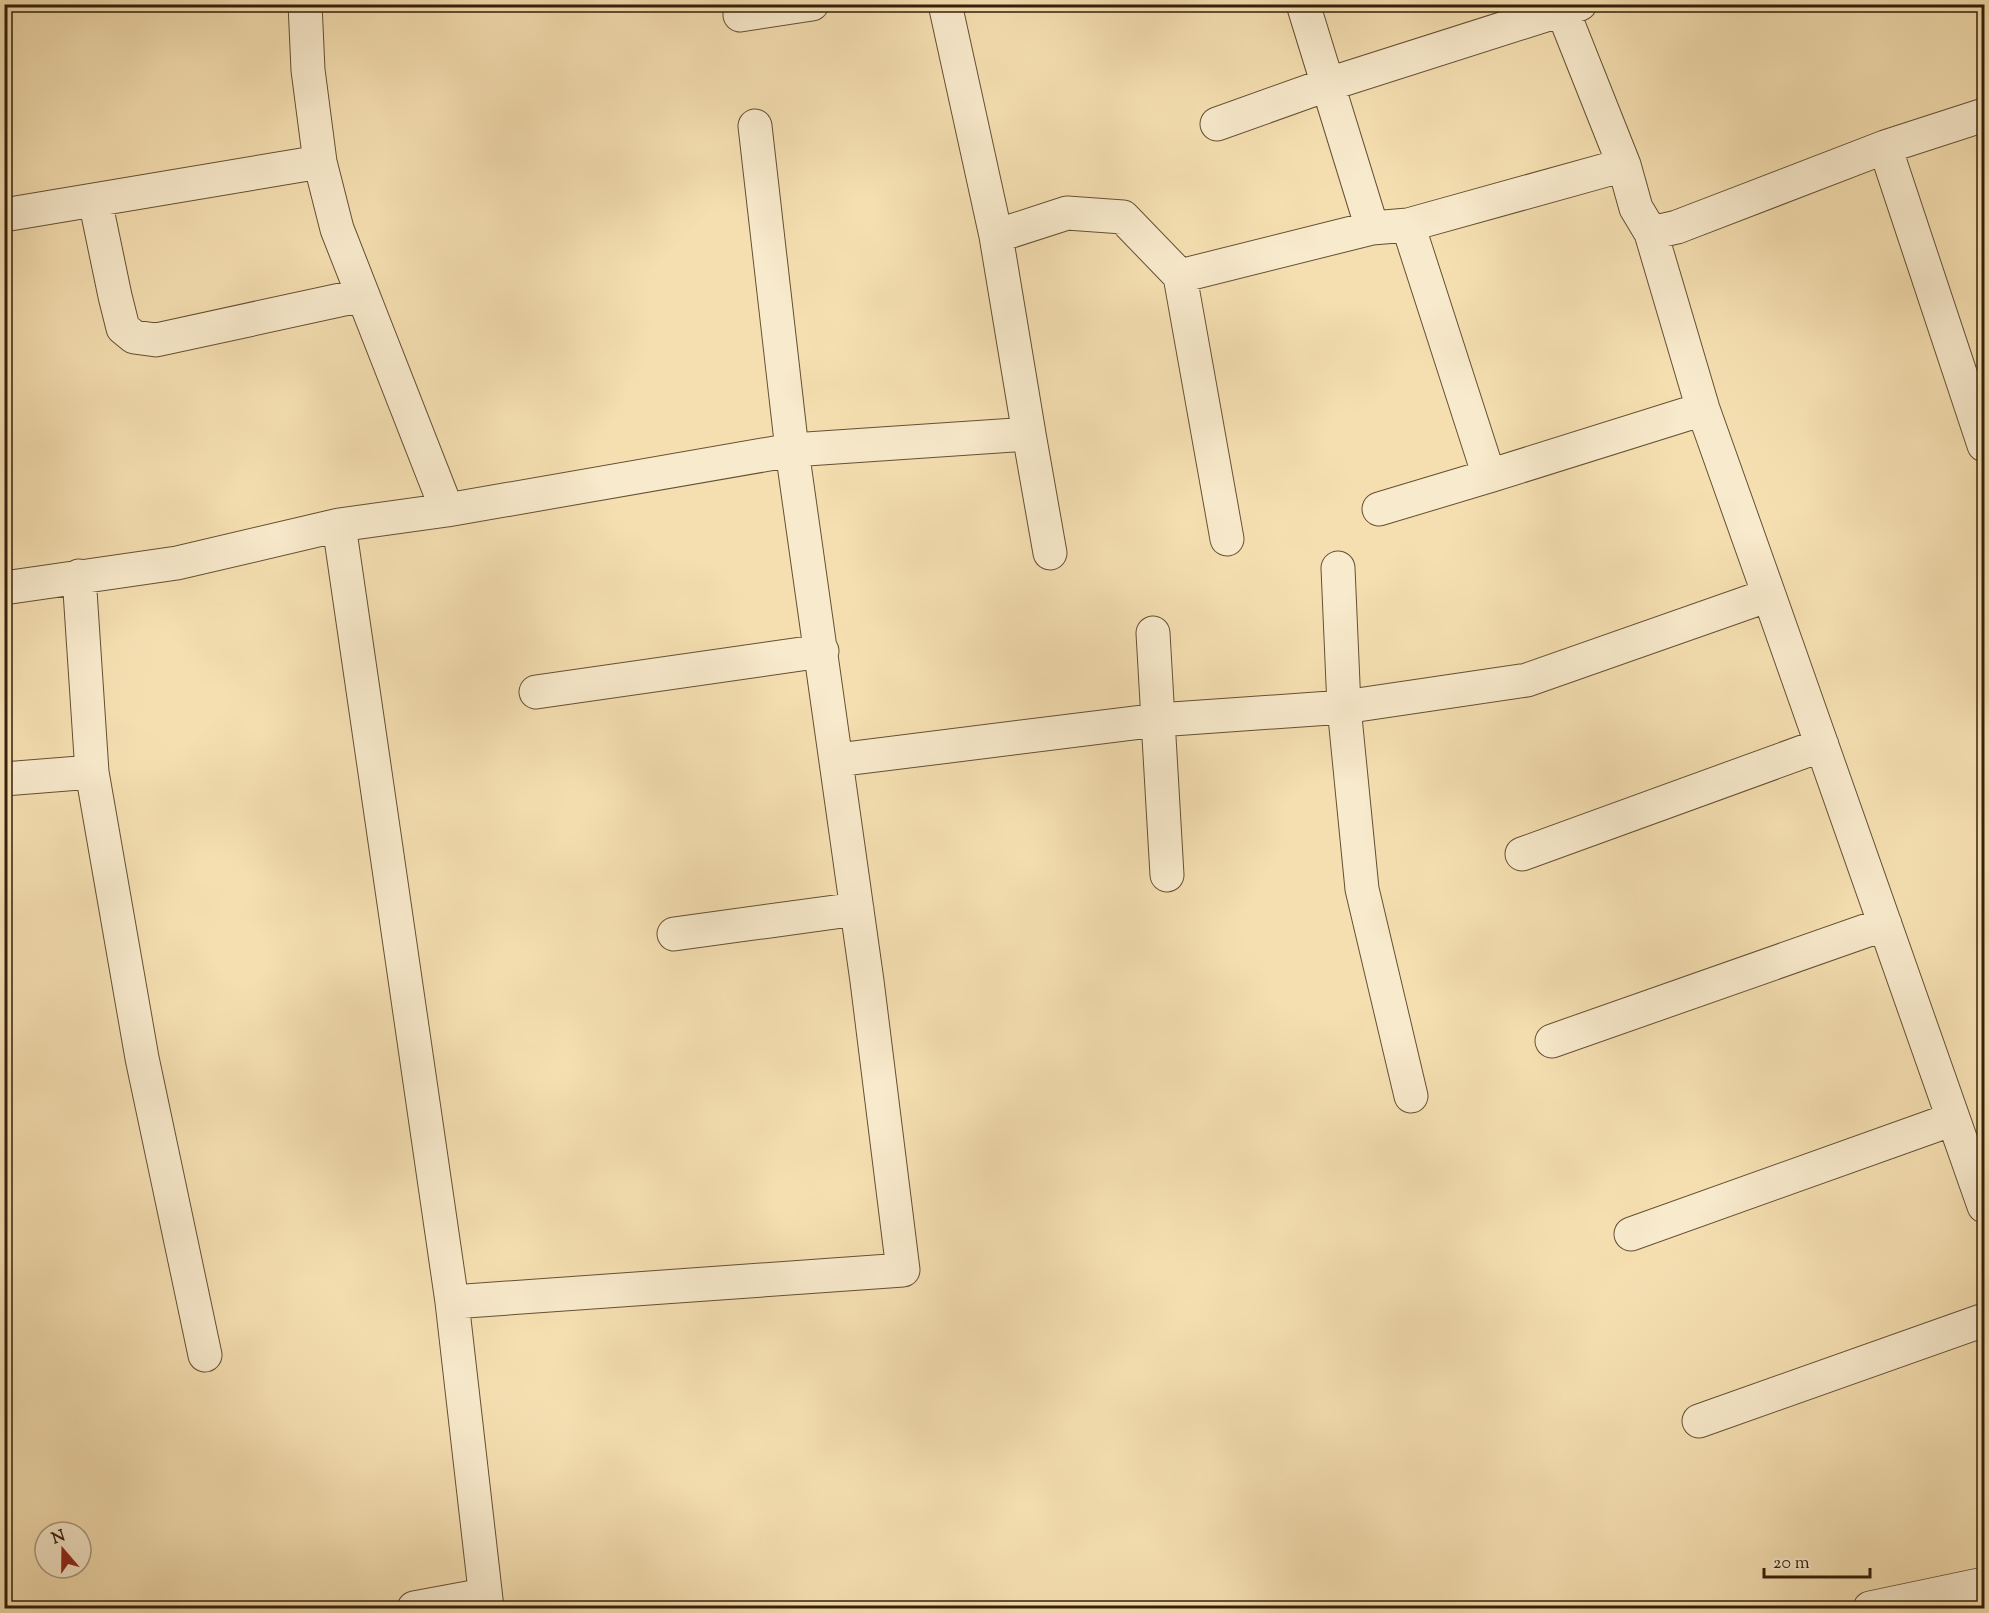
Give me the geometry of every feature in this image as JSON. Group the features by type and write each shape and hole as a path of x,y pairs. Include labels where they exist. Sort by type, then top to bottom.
{"street":[{"path":"305,4 308,70 320,162 337,230 447,510"},
{"path":"740,15 812,4"},
{"path":"945,4 996,236 1050,553"},
{"path":"1303,4 1372,228"},
{"path":"1217,124 1329,84 1568,7 1624,165 1636,207 1651,232 1703,409 1984,1206"},
{"path":"1651,232 1677,227 1885,147 1984,116"},
{"path":"452,1302 903,1270 867,981 792,450 755,126"},
{"path":"1885,147 1984,445"},
{"path":"4,215 320,162"},
{"path":"1180,276 1372,228 1408,225 1624,165"},
{"path":"95,200 123,328 134,337 156,340 363,295"},
{"path":"996,236 1067,213 1123,216 1180,276 1227,539"},
{"path":"1408,225 1489,476"},
{"path":"1379,509 1703,409"},
{"path":"4,588 177,563 339,525 447,510 792,450 1029,434"},
{"path":"339,525 452,1302 486,1602 414,1608"},
{"path":"1338,567 1344,707 1362,889 1412,1096"},
{"path":"79,576 93,772 142,1058 205,1355"},
{"path":"837,760 1158,720 1344,707 1527,680 1769,595"},
{"path":"1153,633 1167,875"},
{"path":"536,692 822,651"},
{"path":"1522,854 1822,745"},
{"path":"4,779 93,772"},
{"path":"674,934 857,909"},
{"path":"1552,1041 1885,924"},
{"path":"1631,1234 1953,1119"},
{"path":"1699,1421 1984,1320"},
{"path":"1870,1608 1984,1584"}]}
